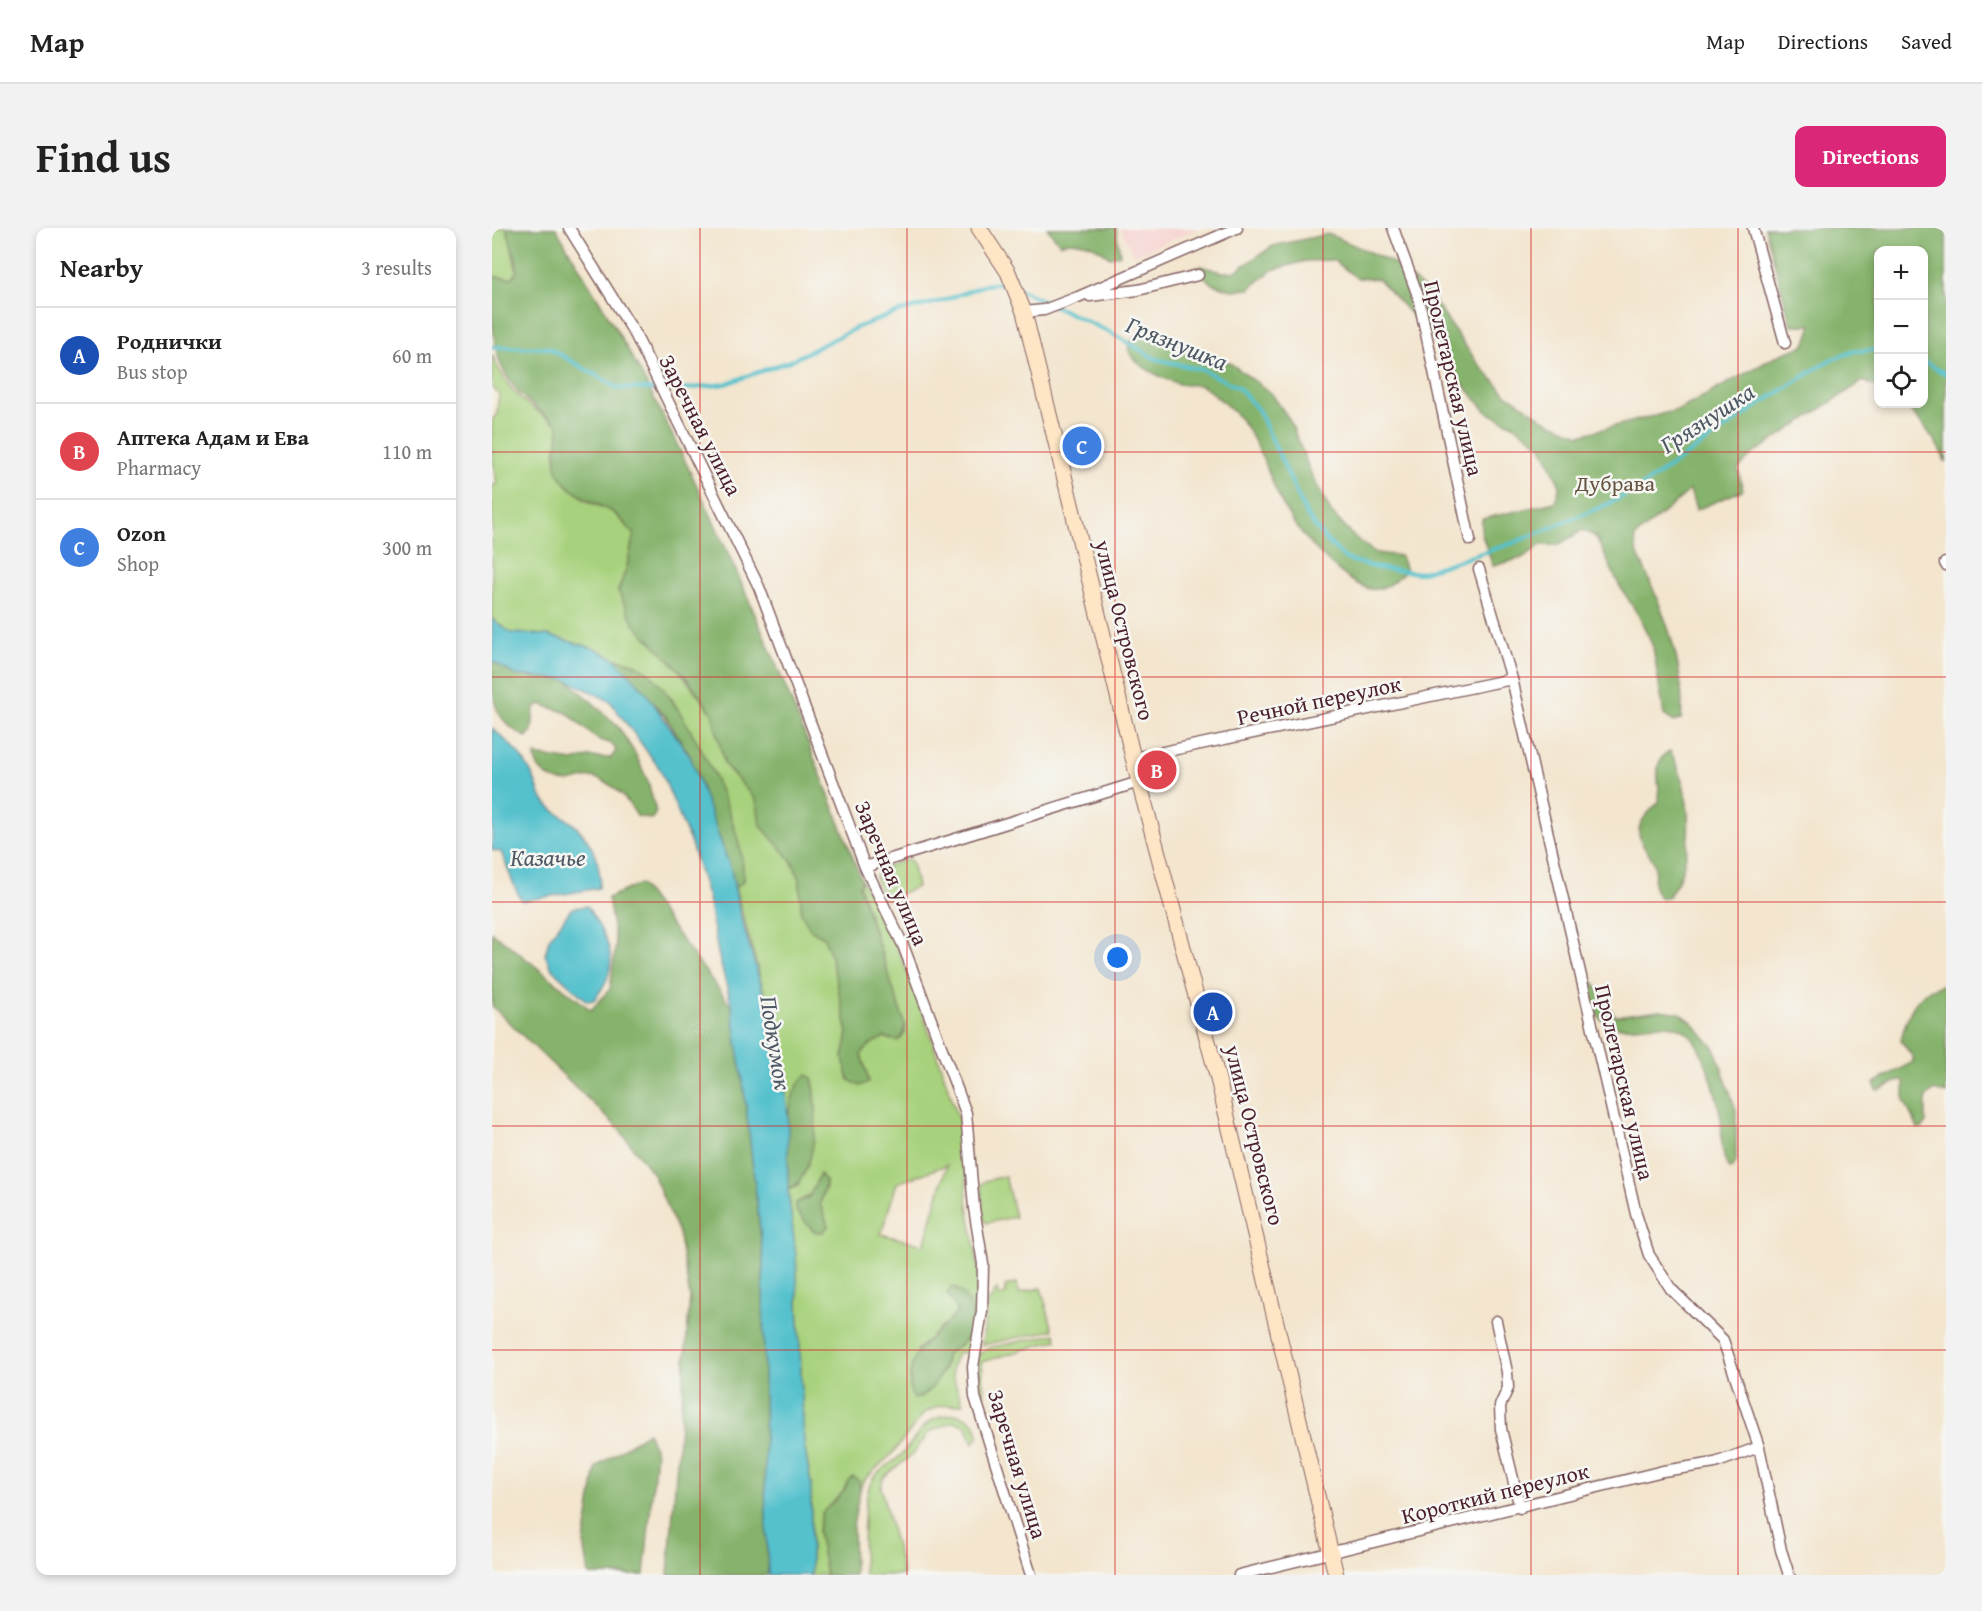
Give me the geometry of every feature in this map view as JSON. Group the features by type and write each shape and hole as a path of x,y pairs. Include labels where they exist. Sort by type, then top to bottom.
{"street":[{"name":"Заречная улица","path":"568,228 635,334 759,587 865,867 903,945 966,1113 974,1208 983,1264 982,1311 973,1367 975,1397 1031,1575"},
{"name":"улица Островского","path":"979,228 1008,272 1023,307 1139,782 1220,1083 1336,1575"},
{"path":"1023,307 1044,310 1238,228"},
{"name":"Пролетарская улица","path":"1393,228 1418,296 1470,540"},
{"path":"1753,228 1785,343"},
{"path":"1078,297 1138,290 1198,275"},
{"name":"Пролетарская улица","path":"1479,569 1512,679 1642,1235 1649,1255 1671,1289 1723,1340 1759,1447 1781,1550 1790,1575"},
{"name":"Речной переулок","path":"1134,758 1512,679"},
{"path":"865,867 1139,782"},
{"path":"1496,1321 1507,1371 1508,1388 1500,1406 1501,1429 1520,1508"},
{"name":"Короткий переулок","path":"1239,1575 1520,1508 1663,1471 1715,1463 1759,1447"}],"shaded area":[{"path":"1120,228 1200,228 1134,255"}],"green space":[{"path":"492,228 506,228 508,231 517,272 512,278 492,277"},
{"path":"506,228 556,228 635,362 676,442 733,565 787,691 862,881 859,886 905,1025 902,1038 897,1041 885,1037 872,1043 861,1054 869,1082 860,1086 849,1080 843,1058 848,1033 830,953 824,937 810,929 801,912 800,879 791,860 761,826 756,800 725,765 712,713 686,677 634,624 618,591 627,567 634,534 614,513 582,497 564,481 559,474 556,462 558,424 520,393 508,379 500,363 493,327 492,277 512,278 517,272 516,259"},
{"path":"1047,228 1116,228 1120,255 1109,257 1098,249 1080,242 1060,244"},
{"name":"Дубрава","path":"1765,228 1946,228 1946,463 1928,431 1907,408 1928,408 1928,246 1874,246 1874,385 1863,381 1754,453 1738,469 1743,490 1696,510 1690,490 1635,537 1636,550 1669,632 1680,676 1681,719 1674,722 1664,715 1653,647 1639,616 1619,585 1596,537 1583,530 1558,545 1541,545 1522,558 1493,566 1482,535 1482,519 1555,502 1560,486 1542,446 1513,425 1487,412 1462,383 1434,339 1378,279 1357,278 1333,260 1306,261 1272,270 1249,289 1232,290 1212,284 1197,269 1201,266 1222,272 1234,272 1273,246 1328,234 1365,250 1393,263 1427,291 1476,361 1505,393 1545,420 1580,435 1681,409 1777,356 1805,345 1812,325 1791,325"},
{"path":"1147,332 1170,337 1230,363 1271,393 1290,420 1312,476 1331,512 1352,535 1376,553 1401,556 1406,571 1386,586 1371,589 1348,578 1335,568 1311,544 1291,519 1279,498 1254,440 1237,416 1202,386 1182,385 1169,380 1147,369 1130,354 1129,346 1134,339"},
{"path":"492,355 504,378 518,396 558,424 561,437 555,451 584,500 613,512 634,534 627,567 618,591 712,713 725,765 756,800 761,826 791,860 800,879 801,912 810,929 824,937 830,953 848,1033 843,1058 869,1082 861,1054 872,1043 885,1037 891,1040 905,1034 905,1025 859,885 862,881 898,949 918,999 966,1141 967,1198 980,1298 974,1334 966,1353 958,1352 952,1366 953,1379 963,1404 939,1406 924,1413 892,1454 863,1481 860,1490 858,1481 853,1478 848,1481 843,1492 822,1514 818,1530 826,1575 811,1575 811,1484 804,1443 796,1256 788,1190 798,1186 812,1133 815,1092 812,1078 807,1076 794,1093 788,1115 782,1056 735,888 743,881 714,774 672,699 630,662 615,659 596,649 547,635 511,633 492,619 492,486 497,484 492,456 492,420 497,414 499,394 492,388","holes":["947,1165 924,1245 881,1234 897,1183","826,1186 820,1204 828,1226 823,1231 809,1223 801,1217 796,1203","950,1297 972,1320 966,1340 947,1354 944,1369 927,1392 917,1350 955,1315 957,1310"]},
{"path":"615,659 644,669 663,688 712,770 736,832 742,859 743,881 735,888 731,870 690,756 666,717"},
{"path":"492,661 515,675 567,680 619,728 636,755 648,782 656,812 652,819 637,816 620,793 609,784 596,778 560,781 542,772 535,755 573,761 588,757 611,758 616,751 612,744 597,739 567,713 540,704 534,708 532,731 526,737 515,730 500,716 496,707"},
{"path":"1670,751 1678,767 1687,804 1687,844 1684,864 1677,881 1668,897 1661,898 1654,887 1654,862 1642,843 1639,830 1643,819 1659,802 1658,766 1664,755"},
{"path":"908,859 912,862 917,887 887,899 883,898 875,877 885,868"},
{"path":"640,884 732,1007 745,1097 763,1257 768,1575 668,1575 690,1297 678,1232 653,1174 618,1128 492,1006 492,932 591,1010 610,989 616,944 608,898"},
{"path":"1590,981 1594,982 1603,1000 1616,1016 1660,1010 1680,1013 1692,1022 1715,1049 1736,1110 1736,1161 1733,1168 1729,1169 1724,1157 1721,1120 1713,1085 1704,1059 1692,1038 1685,1031 1673,1026 1622,1027 1611,1025 1601,1019 1594,1008 1589,989"},
{"path":"1946,986 1946,1094 1935,1090 1926,1097 1926,1123 1922,1129 1918,1128 1904,1101 1904,1081 1877,1090 1874,1083 1913,1062 1913,1057 1901,1041 1909,1014 1919,998 1926,992"},
{"path":"807,1075 812,1078 816,1105 814,1140 805,1171 798,1183 788,1190 789,1112 798,1084"},
{"path":"820,1174 826,1183 820,1204 828,1226 823,1232 814,1232 796,1211 796,1203 809,1197"},
{"path":"1005,1176 1015,1217 986,1223 983,1216 981,1185 985,1181"},
{"path":"1017,1283 1019,1293 1041,1288 1053,1330 982,1345 987,1304 997,1289 999,1296 1006,1294 1005,1286"},
{"path":"952,1287 959,1291 968,1302 972,1317 970,1332 962,1343 947,1354 940,1375 927,1393 914,1399 910,1389 911,1366 926,1342 955,1315 957,1310 947,1293"},
{"path":"1055,1334 1057,1340 982,1362 984,1395 979,1388 978,1354 988,1348"},
{"path":"955,1414 975,1424 978,1438 973,1443 966,1425 953,1422 929,1432 913,1454 883,1478 881,1488 903,1575 864,1575 864,1523 870,1483 878,1473 903,1453 924,1426 936,1419"},
{"path":"648,1432 656,1453 644,1575 589,1575 584,1542 596,1467"},
{"path":"853,1477 859,1481 860,1490 853,1526 854,1575 826,1575 818,1530 822,1513 843,1492 848,1481"}],"water":[{"name":"Подкумок","path":"492,619 511,633 547,635 596,649 615,659 645,691 690,756 731,870 740,914 782,1056 788,1115 788,1190 796,1256 804,1443 811,1484 811,1575 768,1575 763,1257 745,1097 732,1007 718,953 708,898 691,844 660,769 610,701 567,680 515,675 492,661"},
{"name":"Казачье","path":"492,728 522,759 545,802 581,831 596,858 600,878 599,888 522,901 501,852 492,850"},
{"path":"587,906 607,942 611,963 609,975 603,987 594,1000 587,1001 552,969 545,955 549,939 572,908"}],"waterway":[{"name":"Грязнушка","path":"492,347 549,348 618,388 676,390 725,384 790,361 858,327 901,311 942,301 985,285 1000,283 1009,286"},
{"name":"Грязнушка","path":"1019,289 1113,334 1156,359 1203,370 1239,388 1259,411 1307,516 1325,539 1346,559 1378,568 1420,573 1513,543 1606,505 1639,488 1760,404 1830,360 1855,351 1874,350"},
{"name":"Грязнушка","path":"1928,364 1946,374"}],"place":[{"name":"Ozon","path":"1082,446"},
{"name":"Аптека Адам и Ева","path":"1157,770"},
{"name":"Роднички","path":"1213,1012"}]}
